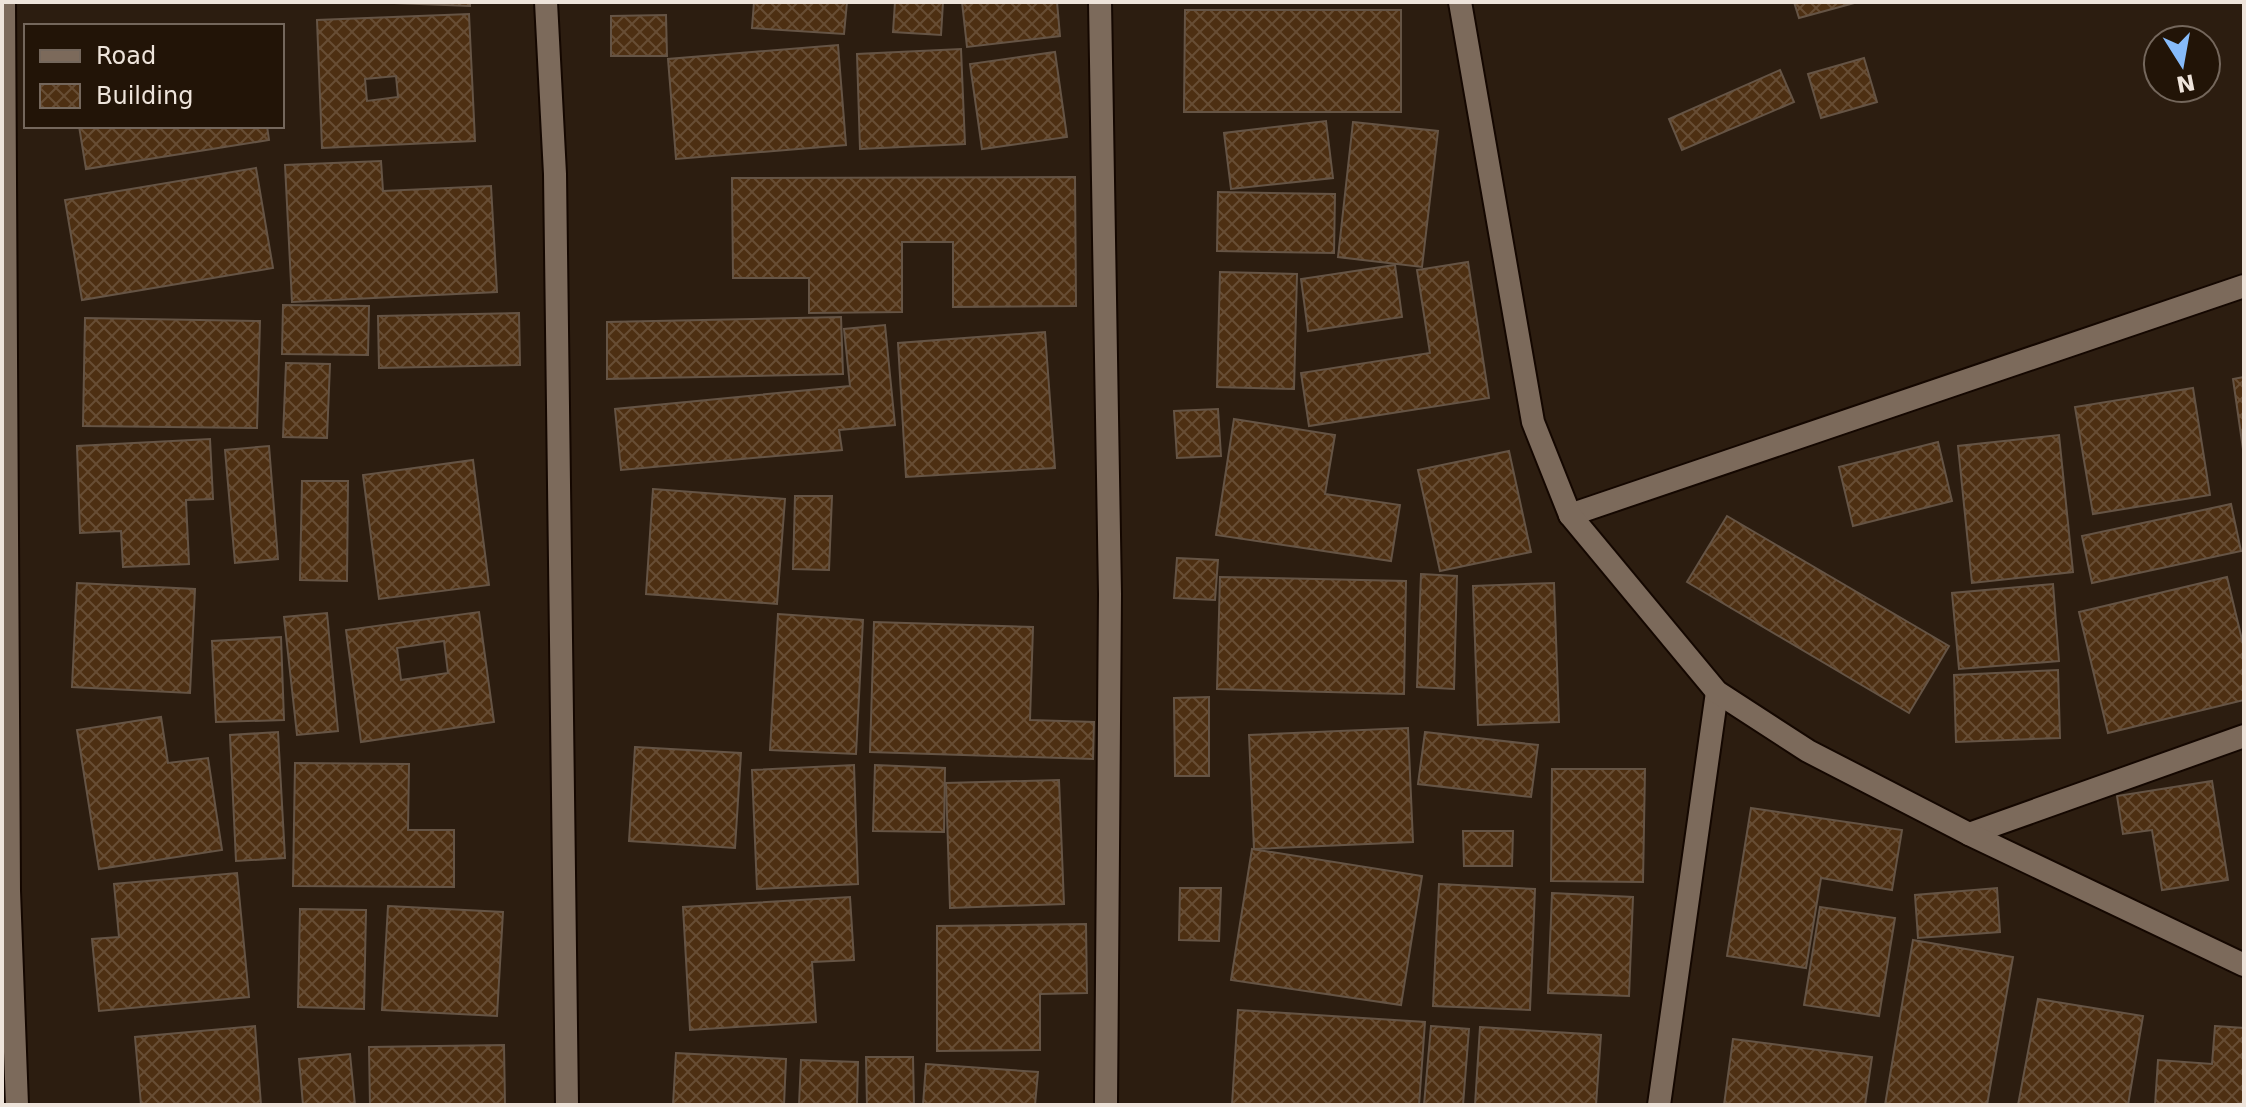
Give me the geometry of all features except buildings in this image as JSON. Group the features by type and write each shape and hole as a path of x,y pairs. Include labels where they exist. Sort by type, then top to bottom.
{"street":[{"path":"4,2 9,891 17,1105"},
{"path":"546,2 555,174 567,1105"},
{"path":"1100,2 1110,594 1106,1105"},
{"path":"1460,2 1533,422 1570,515 1717,692 1808,751 1969,834 2244,965"},
{"path":"1570,515 2244,286"},
{"path":"1659,1105 1717,692"},
{"path":"1969,834 2244,736"}]}
